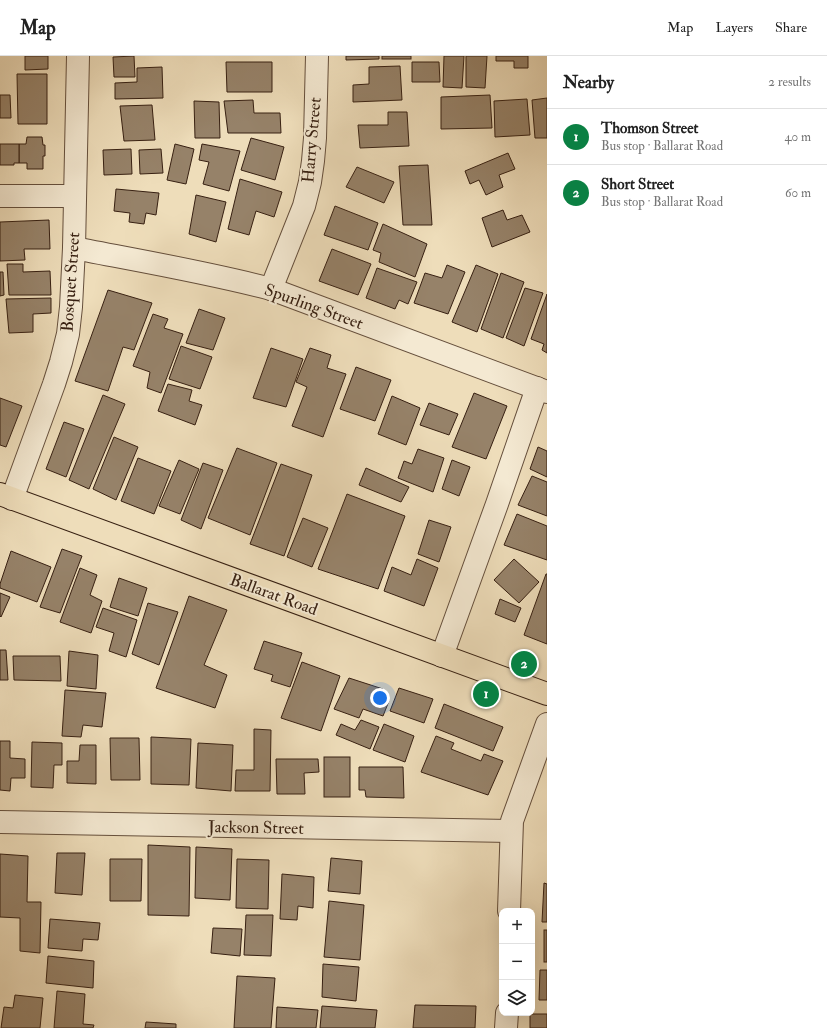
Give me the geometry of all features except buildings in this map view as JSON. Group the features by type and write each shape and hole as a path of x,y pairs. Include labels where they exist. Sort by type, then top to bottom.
{"highway":[{"name":"Ballarat Road","path":"6,496 547,694"}],"street":[{"name":"Bosquet Street","path":"6,496 61,362 68,334 74,248 78,56"},
{"name":"Harry Street","path":"271,289 304,206 310,182 315,138 317,56"},
{"path":"0,196 74,196"},
{"name":"Spurling Street","path":"74,248 159,264 271,289 542,390"},
{"path":"442,656 495,511 542,390"},
{"path":"509,908 512,821 515,809 547,724"},
{"name":"Jackson Street","path":"0,822 511,832"},
{"path":"506,1028 507,1016"}],"place":[{"name":"Short Street","path":"524,664"},
{"name":"Thomson Street","path":"486,694"}]}
